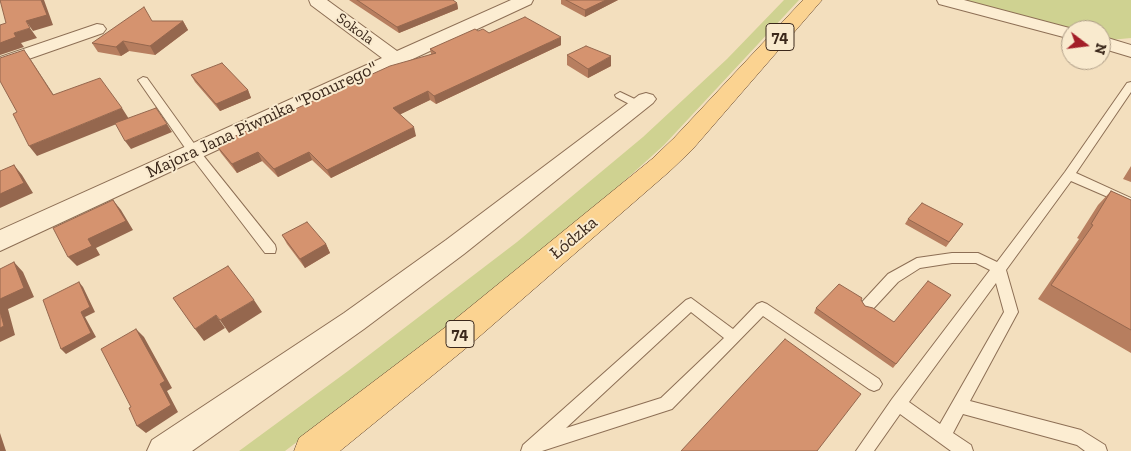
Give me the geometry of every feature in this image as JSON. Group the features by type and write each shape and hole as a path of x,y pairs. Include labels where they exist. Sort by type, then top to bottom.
{"main road":[{"name":"Łódzka","path":"312,451 454,339 661,164 683,144 813,0"}],"street":[{"name":"Sokola","path":"319,0 317,1 396,58"},
{"name":"Majora Jana Piwnika \"Ponurego\"","path":"0,241 525,0"},
{"path":"945,0 1061,31"},
{"path":"0,63 97,29"},
{"path":"1111,45 1131,50"},
{"path":"164,451 354,321 455,247 635,99"}],"lane":[{"path":"143,80 194,152 270,249"},
{"path":"864,451 1069,175 1131,85"},
{"path":"1069,175 1131,203"},
{"path":"868,305 893,278 917,263 942,259 978,258 999,269 1011,312 943,435"},
{"path":"533,448 691,304 734,338"},
{"path":"533,448 666,404 762,308 874,384"},
{"path":"898,404 965,451"},
{"path":"959,405 1081,438 1098,451"}],"green space":[{"path":"784,0 799,0 664,145 610,194 466,314 285,451 239,451 348,371 517,242 643,137 727,59"},
{"path":"960,0 1131,0 1131,38 1111,40 1111,20 1061,20 1061,27"}],"building":[{"path":"0,0 41,0 47,15 26,21 30,28 14,33 16,37 0,43 0,25 6,23"},
{"path":"357,0 453,0 457,3 397,27"},
{"path":"566,0 606,0 585,10"},
{"path":"144,7 152,21 183,21 150,46 123,41 116,47 92,43"},
{"path":"525,17 561,37 434,96 428,91 393,108 414,127 327,170 309,152 274,169 258,152 232,164 216,145 390,66 436,53 430,49 475,29 478,31 483,29 489,33"},
{"path":"586,46 611,56 588,69 567,55"},
{"path":"24,50 53,95 100,78 122,108 29,146 13,114 17,112 0,81 0,58"},
{"path":"222,63 248,90 216,104 191,75"},
{"path":"156,108 167,124 125,141 115,123"},
{"path":"14,165 24,183 0,194 0,171"},
{"path":"1111,191 1131,200 1131,330 1051,285 1093,225 1091,224"},
{"path":"113,200 126,221 88,239 92,246 68,257 53,228"},
{"path":"922,203 963,224 949,242 908,219"},
{"path":"307,222 326,244 300,259 282,235"},
{"path":"14,262 24,288 0,299 0,269"},
{"path":"228,266 254,300 220,320 216,315 195,329 173,298"},
{"path":"928,281 951,295 896,364 816,308 839,284 862,298 861,300 865,306 873,308 894,322"},
{"path":"79,282 90,307 81,312 91,333 61,349 43,300"},
{"path":"0,311 4,326 0,328"},
{"path":"136,329 165,381 160,384 171,405 137,426 129,408 131,407 101,349"},
{"path":"785,339 861,394 817,451 681,451"}]}
